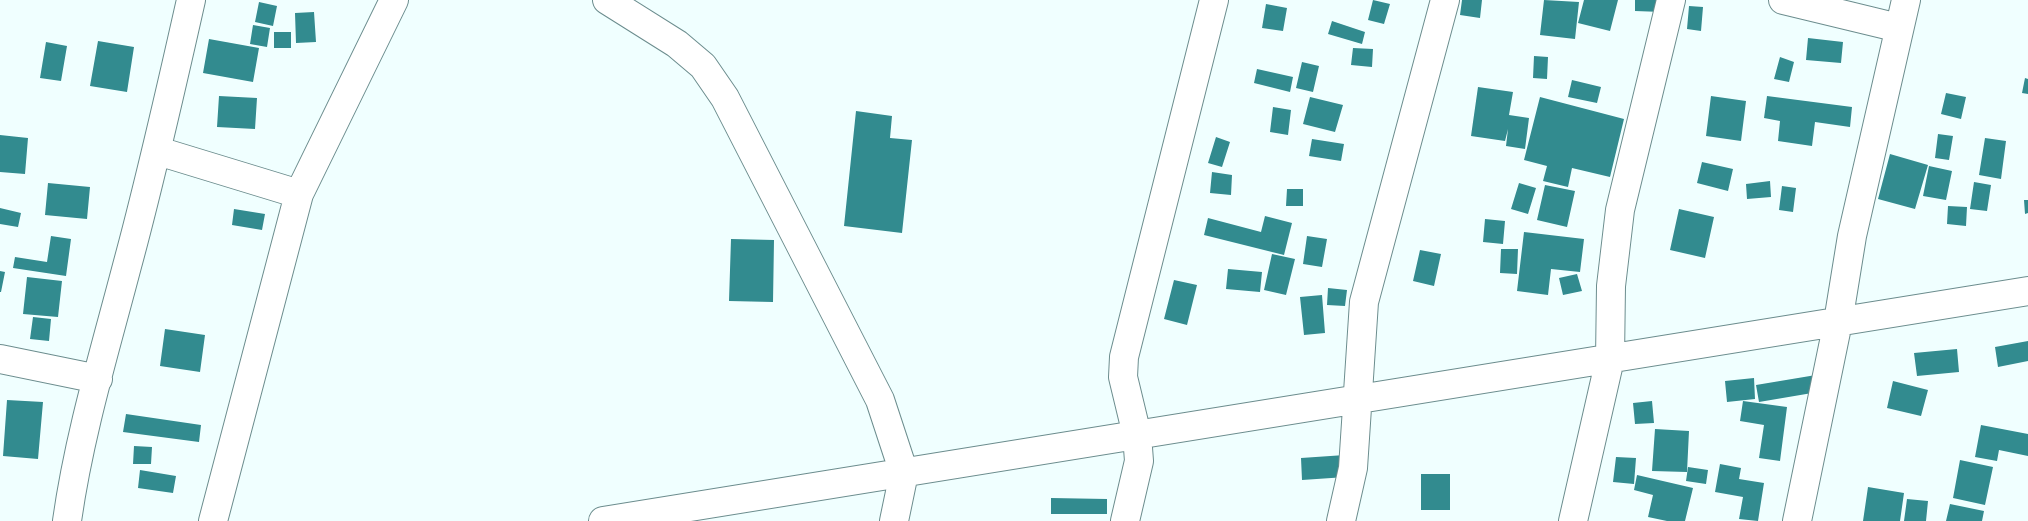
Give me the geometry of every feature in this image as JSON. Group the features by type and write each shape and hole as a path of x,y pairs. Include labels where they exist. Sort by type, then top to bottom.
{"street":[{"path":"68,521 72,490 98,379 158,151 191,0"},
{"path":"213,521 299,194 394,0"},
{"path":"606,0 677,44 704,66 725,98 880,400 904,473 894,521"},
{"path":"1125,521 1139,461 1137,436 1123,377 1124,357 1214,0"},
{"path":"1341,521 1353,468 1364,302 1444,0"},
{"path":"1573,521 1610,359 1611,286 1620,210 1671,0"},
{"path":"1783,0 1899,28"},
{"path":"1797,521 1838,322 1852,236 1906,0"},
{"path":"158,151 299,194"},
{"path":"603,521 658,517 904,473 2028,291"},
{"path":"0,359 98,379"}],"building":[{"path":"1373,0 1390,4 1384,24 1368,20"},
{"path":"1462,0 1482,0 1480,18 1460,15"},
{"path":"1544,0 1579,2 1575,39 1540,35"},
{"path":"1584,0 1618,0 1610,31 1578,23"},
{"path":"1635,0 1663,0 1662,12 1635,11"},
{"path":"259,2 277,6 273,26 255,22"},
{"path":"1266,4 1287,8 1283,31 1262,28"},
{"path":"1689,6 1703,7 1701,31 1687,29"},
{"path":"314,12 316,42 296,43 295,13"},
{"path":"1332,21 1365,32 1362,44 1328,34"},
{"path":"253,25 270,28 267,47 250,44"},
{"path":"274,32 291,32 291,48 274,48"},
{"path":"1808,38 1843,42 1841,63 1806,60"},
{"path":"209,39 259,48 253,82 203,73"},
{"path":"98,41 134,47 127,92 90,86"},
{"path":"46,42 67,46 61,81 40,78"},
{"path":"1353,48 1373,49 1372,67 1351,65"},
{"path":"1534,56 1548,57 1547,79 1533,78"},
{"path":"1780,57 1794,62 1789,82 1774,79"},
{"path":"1302,62 1319,66 1313,92 1296,88"},
{"path":"1257,69 1293,77 1290,92 1254,83"},
{"path":"2025,78 2028,79 2028,94 2022,93"},
{"path":"1572,80 1601,87 1597,103 1568,97"},
{"path":"1478,87 1513,92 1509,115 1529,118 1525,149 1506,146 1508,129 1505,141 1471,136"},
{"path":"1946,93 1966,97 1961,119 1941,114"},
{"path":"219,96 257,98 255,129 217,127"},
{"path":"1711,96 1746,101 1741,141 1706,136"},
{"path":"1767,96 1852,107 1850,127 1815,122 1812,146 1778,141 1780,121 1764,118"},
{"path":"1310,97 1343,105 1335,132 1303,124"},
{"path":"1540,97 1624,119 1610,177 1572,168 1568,187 1543,181 1547,166 1524,160"},
{"path":"1273,107 1291,110 1288,135 1270,132"},
{"path":"856,111 892,116 890,138 912,140 902,233 844,226"},
{"path":"1938,134 1953,136 1949,160 1935,158"},
{"path":"0,135 28,138 25,174 0,172"},
{"path":"1216,137 1230,142 1222,167 1208,163"},
{"path":"1985,138 2006,141 2001,179 1979,175"},
{"path":"1312,139 1344,144 1341,161 1309,156"},
{"path":"1890,154 1928,165 1915,209 1878,199"},
{"path":"1702,162 1733,169 1728,191 1697,183"},
{"path":"1929,166 1952,171 1946,200 1923,196"},
{"path":"1212,172 1232,175 1231,195 1210,193"},
{"path":"1770,181 1771,197 1747,199 1746,184"},
{"path":"1974,182 1991,185 1987,211 1970,209"},
{"path":"48,183 90,187 87,219 45,215"},
{"path":"1519,183 1536,188 1528,214 1511,209"},
{"path":"1545,185 1575,191 1567,227 1537,220"},
{"path":"1782,186 1796,188 1793,212 1779,210"},
{"path":"1287,189 1303,189 1303,206 1286,206"},
{"path":"2024,200 2028,200 2028,213 2025,214"},
{"path":"1948,206 1967,207 1966,226 1947,224"},
{"path":"0,208 21,213 18,227 0,224"},
{"path":"234,209 265,214 262,230 232,225"},
{"path":"1679,209 1714,217 1705,258 1670,250"},
{"path":"1265,216 1292,223 1284,255 1204,235 1208,218 1261,232"},
{"path":"1485,219 1505,221 1503,244 1483,242"},
{"path":"1524,232 1584,239 1580,272 1551,269 1548,295 1517,291"},
{"path":"51,236 71,239 66,276 13,268 15,257 47,262"},
{"path":"1307,236 1327,239 1322,267 1303,264"},
{"path":"731,239 774,240 773,302 729,301"},
{"path":"1501,249 1518,249 1517,274 1500,273"},
{"path":"1420,250 1441,254 1434,286 1413,281"},
{"path":"1272,254 1295,259 1286,295 1264,290"},
{"path":"1228,269 1262,272 1260,292 1226,289"},
{"path":"0,271 5,272 1,292 0,292"},
{"path":"1577,274 1582,291 1563,295 1559,278"},
{"path":"27,277 62,281 58,317 23,314"},
{"path":"1174,280 1197,285 1187,325 1164,319"},
{"path":"1328,288 1347,290 1345,306 1327,305"},
{"path":"1322,295 1325,333 1304,335 1300,297"},
{"path":"33,317 51,319 49,341 30,339"},
{"path":"165,329 205,335 200,372 160,366"},
{"path":"2028,341 2028,361 1998,367 1995,347"},
{"path":"1957,349 1959,372 1917,376 1914,353"},
{"path":"1816,375 1818,392 1759,402 1756,385"},
{"path":"1754,378 1755,399 1727,402 1725,381"},
{"path":"1893,381 1928,390 1921,416 1887,408"},
{"path":"7,400 43,402 38,459 3,456"},
{"path":"1652,401 1654,423 1635,424 1633,403"},
{"path":"1743,401 1787,407 1780,461 1759,458 1764,425 1740,421"},
{"path":"126,414 201,425 199,442 123,432"},
{"path":"1981,425 2028,434 2028,456 1999,450 1997,461 1975,457"},
{"path":"1655,429 1689,431 1687,472 1652,471"},
{"path":"134,446 152,447 151,464 133,464"},
{"path":"1345,455 1346,477 1302,480 1301,458"},
{"path":"1616,457 1636,458 1634,484 1613,482"},
{"path":"1960,460 1993,467 1985,505 1953,498"},
{"path":"1720,464 1741,468 1739,479 1764,483 1758,521 1739,519 1743,497 1715,492"},
{"path":"1688,467 1708,470 1706,484 1686,481"},
{"path":"140,470 176,476 173,493 138,488"},
{"path":"1421,474 1450,474 1450,510 1421,510"},
{"path":"1637,475 1693,488 1685,521 1667,521 1648,517 1653,495 1634,490"},
{"path":"1868,487 1904,493 1900,521 1863,521"},
{"path":"1051,498 1107,499 1107,514 1051,514"},
{"path":"1907,499 1928,501 1926,521 1904,521"},
{"path":"1950,504 1984,511 1982,521 1946,521"}]}
